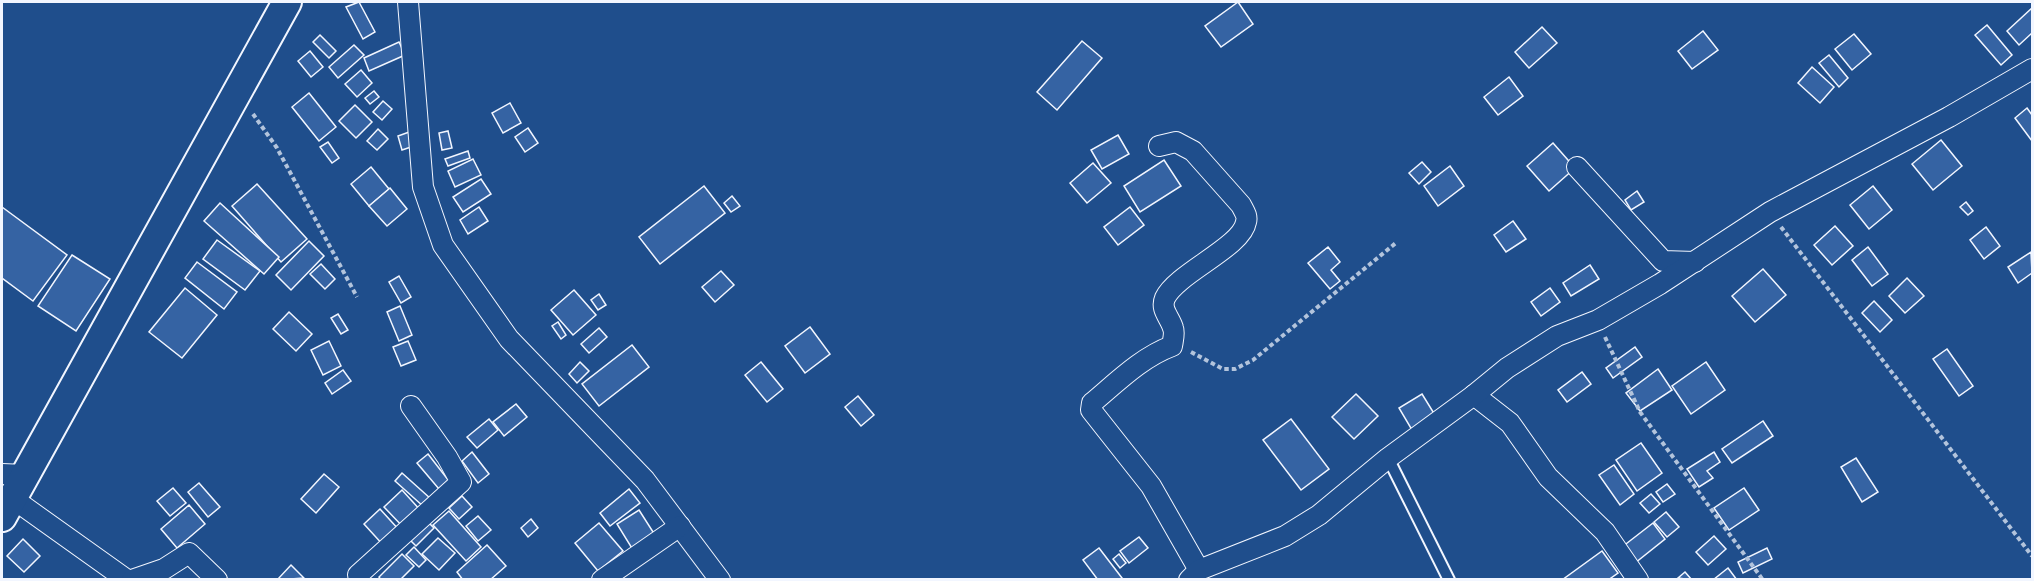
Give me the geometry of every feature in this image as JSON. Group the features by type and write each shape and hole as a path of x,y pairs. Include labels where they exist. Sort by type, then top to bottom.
{"main road":[{"path":"10,491 287,2"}],"street":[{"path":"408,2 423,187 443,245 509,339 645,480 720,579"},
{"path":"1159,146 1176,142 1193,151 1241,205 1247,222 1244,230 1166,295 1164,310 1174,328 1172,346 1132,370 1092,403 1091,410 1151,486 1194,575 1285,536 1319,514 1388,458 1507,368 1557,336 1598,320 1695,262 1770,212 1949,117 2032,69"},
{"path":"1577,167 1663,261 1695,262"},
{"path":"1474,395 1510,423 1548,477 1605,532 1638,579"},
{"path":"359,578 461,482 447,457 411,406"},
{"path":"10,491 129,579 164,569 189,553 217,579"},
{"path":"602,579 680,526"}],"lane":[{"path":"1388,458 1449,579"}],"path":[{"path":"238,91 277,148 357,297"},
{"path":"1770,212 2032,556"},
{"path":"1172,346 1181,346 1223,369 1235,369 1253,360 1397,242"},
{"path":"1598,320 1640,412 1763,579"}],"building":[{"path":"359,2 375,32 363,39 346,7"},
{"path":"1238,2 1253,24 1221,47 1205,26"},
{"path":"2032,8 2032,33 2019,45 2007,31"},
{"path":"1987,25 2012,55 2001,65 1975,35"},
{"path":"1542,27 1557,43 1529,68 1515,52"},
{"path":"1703,31 1718,50 1692,69 1678,51"},
{"path":"1854,34 1871,54 1852,70 1835,49"},
{"path":"320,35 336,51 329,58 313,42"},
{"path":"1082,41 1102,58 1057,110 1037,92"},
{"path":"399,42 405,55 369,71 364,58"},
{"path":"354,45 364,55 338,78 329,67"},
{"path":"310,51 323,67 311,77 298,61"},
{"path":"1829,55 1848,78 1839,87 1819,63"},
{"path":"1812,67 1834,87 1820,103 1798,83"},
{"path":"361,70 372,83 357,97 345,84"},
{"path":"1509,77 1523,96 1498,115 1484,97"},
{"path":"374,91 379,97 370,104 365,98"},
{"path":"309,93 336,127 319,141 292,107"},
{"path":"383,101 392,109 382,120 373,112"},
{"path":"510,103 521,123 503,133 492,113"},
{"path":"355,105 372,122 356,138 339,121"},
{"path":"2027,108 2032,115 2032,141 2015,118"},
{"path":"528,128 538,143 525,152 515,137"},
{"path":"378,129 388,139 377,150 367,141"},
{"path":"412,131 417,145 402,150 398,136"},
{"path":"448,131 452,148 442,150 439,133"},
{"path":"1118,135 1129,154 1102,169 1091,150"},
{"path":"1941,140 1962,166 1933,190 1912,164"},
{"path":"328,142 339,158 332,163 320,147"},
{"path":"1553,143 1575,168 1549,191 1527,166"},
{"path":"468,151 470,158 448,166 445,159"},
{"path":"473,159 481,175 455,187 448,171"},
{"path":"1164,160 1181,186 1140,212 1124,186"},
{"path":"1422,162 1431,172 1419,184 1409,173"},
{"path":"1093,163 1111,183 1087,203 1070,183"},
{"path":"1450,166 1464,186 1438,206 1424,186"},
{"path":"371,167 389,189 369,206 351,184"},
{"path":"481,179 491,194 463,212 453,197"},
{"path":"257,184 307,239 281,262 232,206"},
{"path":"704,186 725,213 660,264 639,237"},
{"path":"1873,186 1892,210 1869,229 1850,205"},
{"path":"390,188 407,209 387,226 369,206"},
{"path":"1637,191 1644,202 1631,210 1625,200"},
{"path":"732,196 740,206 731,212 724,203"},
{"path":"1966,202 1973,211 1968,215 1960,207"},
{"path":"220,203 279,257 264,274 204,221"},
{"path":"2,207 67,255 33,301 2,278"},
{"path":"479,207 488,221 468,234 460,220"},
{"path":"1130,207 1144,225 1118,245 1104,227"},
{"path":"1513,221 1526,239 1506,252 1494,235"},
{"path":"1835,226 1853,246 1832,265 1814,245"},
{"path":"1986,227 2000,246 1984,259 1970,240"},
{"path":"217,240 260,271 245,290 203,259"},
{"path":"309,241 324,256 291,290 276,275"},
{"path":"1328,247 1340,262 1331,270 1340,281 1330,289 1308,263"},
{"path":"1868,247 1888,274 1872,286 1852,260"},
{"path":"2031,252 2032,273 2018,283 2008,267"},
{"path":"72,255 110,279 76,331 38,306"},
{"path":"197,262 237,292 224,309 185,278"},
{"path":"321,264 335,279 325,289 310,274"},
{"path":"1590,265 1599,279 1571,296 1563,283"},
{"path":"1763,269 1786,295 1755,322 1732,296"},
{"path":"721,271 734,285 715,302 702,287"},
{"path":"399,276 411,297 401,303 389,282"},
{"path":"1907,278 1924,296 1905,313 1889,296"},
{"path":"185,288 217,315 182,358 149,332"},
{"path":"1550,288 1560,302 1541,316 1531,302"},
{"path":"574,290 596,315 573,335 551,310"},
{"path":"599,294 606,305 598,310 591,300"},
{"path":"1874,301 1892,320 1880,332 1862,313"},
{"path":"400,306 412,335 399,341 387,312"},
{"path":"289,312 312,334 296,351 273,329"},
{"path":"338,314 348,330 341,334 331,318"},
{"path":"558,322 566,335 561,339 552,326"},
{"path":"810,327 830,354 805,373 785,346"},
{"path":"599,328 607,337 589,353 581,344"},
{"path":"329,341 341,366 323,375 311,350"},
{"path":"408,341 416,360 401,366 393,347"},
{"path":"632,345 649,367 599,406 582,384"},
{"path":"1635,347 1642,357 1613,378 1606,368"},
{"path":"1947,349 1973,386 1959,396 1933,359"},
{"path":"580,362 589,371 577,383 569,374"},
{"path":"761,362 783,389 767,402 745,375"},
{"path":"1706,362 1725,390 1691,414 1672,386"},
{"path":"1658,369 1672,390 1640,411 1626,393"},
{"path":"343,370 351,381 332,394 325,383"},
{"path":"1582,372 1591,384 1567,402 1558,390"},
{"path":"1356,394 1378,416 1354,439 1332,417"},
{"path":"1422,394 1435,415 1412,430 1399,408"},
{"path":"858,396 874,415 861,426 845,407"},
{"path":"516,404 527,417 504,436 493,422"},
{"path":"489,419 498,430 477,448 467,437"},
{"path":"1291,419 1329,469 1301,490 1263,440"},
{"path":"1763,421 1773,436 1732,463 1722,449"},
{"path":"1641,443 1662,473 1637,491 1616,460"},
{"path":"472,452 489,474 478,483 462,461"},
{"path":"1714,452 1720,462 1707,471 1713,478 1699,487 1687,469"},
{"path":"428,454 449,481 439,489 417,463"},
{"path":"1856,458 1878,492 1862,502 1841,467"},
{"path":"1614,465 1634,494 1620,505 1599,475"},
{"path":"402,473 431,499 424,507 395,481"},
{"path":"324,474 339,487 316,513 301,499"},
{"path":"199,483 220,507 208,517 188,492"},
{"path":"1667,484 1675,494 1663,502 1656,492"},
{"path":"173,488 186,503 170,516 157,501"},
{"path":"1744,488 1759,510 1729,530 1714,508"},
{"path":"629,489 640,503 610,526 600,513"},
{"path":"402,490 422,512 405,529 384,507"},
{"path":"1651,494 1660,504 1649,513 1640,503"},
{"path":"462,496 472,507 459,519 449,508"},
{"path":"189,505 205,524 177,548 161,529"},
{"path":"380,509 400,531 384,546 364,524"},
{"path":"639,510 655,535 633,550 617,524"},
{"path":"449,511 481,547 466,561 433,525"},
{"path":"1666,512 1679,527 1667,537 1654,522"},
{"path":"478,516 491,530 478,541 466,526"},
{"path":"424,518 434,528 416,546 406,536"},
{"path":"531,519 538,528 528,537 521,528"},
{"path":"599,523 623,551 598,571 575,543"},
{"path":"1653,523 1665,539 1635,563 1622,547"},
{"path":"1714,536 1726,549 1708,565 1696,552"},
{"path":"1139,537 1148,548 1129,563 1120,551"},
{"path":"438,538 455,553 439,570 422,554"},
{"path":"23,539 40,556 24,572 7,556"},
{"path":"487,545 506,566 490,580 463,580 457,572"},
{"path":"414,547 426,560 419,567 406,555"},
{"path":"1099,548 1122,578 1120,580 1098,580 1083,560"},
{"path":"1767,548 1772,559 1743,573 1738,562"},
{"path":"1602,551 1618,573 1608,580 1562,580"},
{"path":"402,554 414,566 400,580 381,580 379,577"},
{"path":"1119,554 1126,563 1120,568 1113,559"},
{"path":"291,565 304,578 277,580"},
{"path":"1728,568 1737,580 1713,580"},
{"path":"1685,572 1692,580 1678,578"}]}
